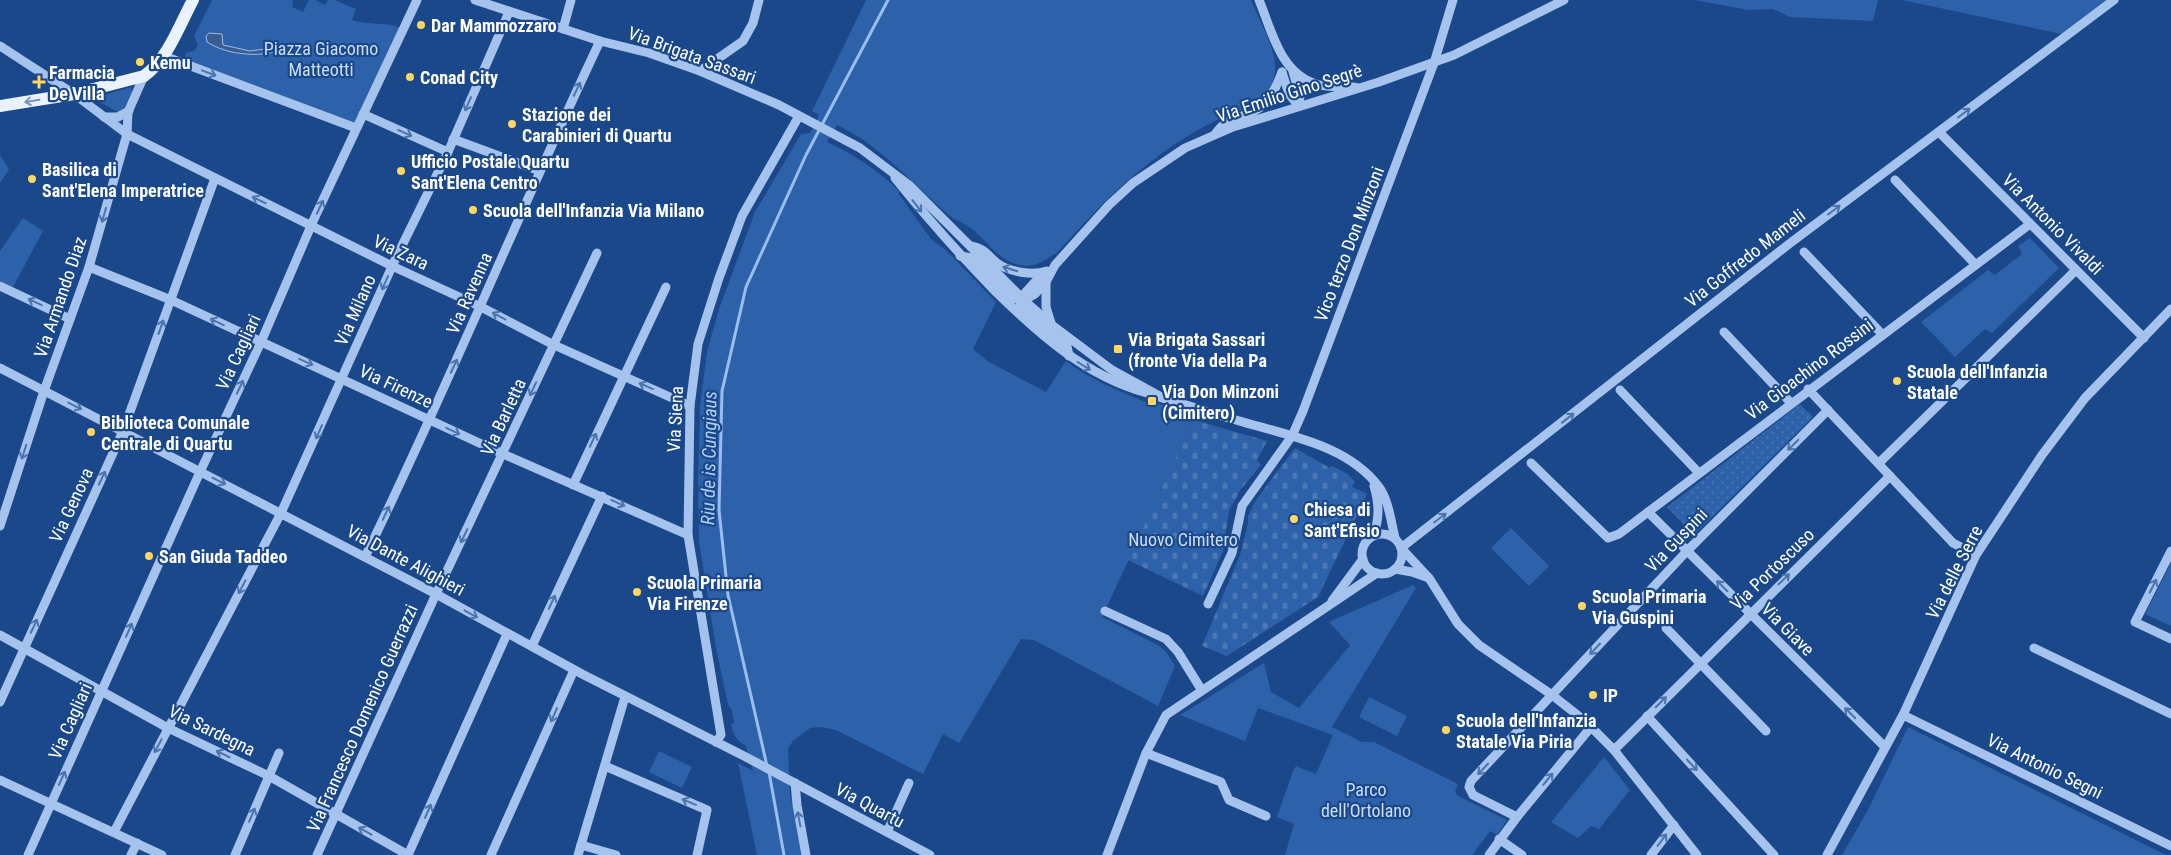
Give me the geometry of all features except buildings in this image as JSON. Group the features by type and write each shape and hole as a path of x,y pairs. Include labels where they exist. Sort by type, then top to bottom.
{"main road":[{"path":"0,106 74,94 144,76 153,70 164,56 193,0"}],"street":[{"name":"Via Cagliari","path":"28,855 356,128 417,0"},
{"name":"Via Brigata Sassari","path":"475,0 600,41 649,53 700,71 779,105 860,148 909,185 1022,298 1110,374"},
{"path":"563,29 571,0"},
{"path":"700,71 743,40 753,23 759,0"},
{"path":"1260,0 1280,52 1293,72 1300,95 1299,106"},
{"name":"Vico terzo Don Minzoni","path":"1208,604 1232,552 1242,506 1292,436 1303,412 1434,63 1453,0"},
{"name":"Via Emilio Gino Segrè","path":"1055,265 1110,205 1133,183 1185,148 1216,134 1434,63 1454,55 1564,0"},
{"name":"Via Goffredo Mameli","path":"1402,548 1789,244 2114,0"},
{"name":"Via Milano","path":"114,832 282,513 392,266 448,152 509,12"},
{"name":"Via Ravenna","path":"365,557 482,307 540,171 600,41"},
{"name":"Via Zara","path":"0,46 74,94 127,134 392,266 482,307 554,345 690,406"},
{"path":"1280,52 1282,72 1290,94 1299,106"},
{"path":"164,56 356,128"},
{"path":"1216,134 1224,122 1256,110 1263,105 1274,90 1282,72"},
{"path":"1293,72 1317,85 1332,86 1344,84 1358,88"},
{"name":"Via Armando Diaz","path":"0,526 44,391 89,267 127,134 129,111 144,76"},
{"path":"104,117 118,117 129,111"},
{"path":"363,114 448,152"},
{"name":"Via Siena","path":"716,742 721,735 688,535 690,406 698,344 719,278 742,216 800,116"},
{"name":"Via Antonio Vivaldi","path":"1939,132 2144,338"},
{"path":"453,139 540,171"},
{"name":"Via Brigata Sassari","path":"886,168 930,223 960,256 1036,330 1069,356 1110,374"},
{"name":"Via Genova","path":"0,702 123,431 215,178"},
{"path":"1895,180 1976,264"},
{"name":"Via Gioachino Rossini","path":"1531,463 1608,538 1619,534 1808,389 2030,224"},
{"path":"971,246 981,247 997,263 1005,268 1015,271 1044,272"},
{"path":"1804,252 1882,334"},
{"name":"Via Barletta","path":"436,594 597,253"},
{"path":"960,256 972,258 1013,300 1035,294 1046,282 1055,265"},
{"path":"1055,265 1044,272 1022,298 1020,305 1042,327 1067,346 1069,356"},
{"name":"Via Firenze","path":"89,267 171,300 503,454 688,535"},
{"path":"1879,463 2076,270"},
{"path":"1046,282 1046,306 1052,325"},
{"path":"0,286 70,319"},
{"path":"573,485 666,287"},
{"name":"Via delle Serre","path":"1827,855 1904,715 1976,556 2042,454 2085,398 2171,309"},
{"path":"1724,332 1791,403"},
{"name":"Via Dante Alighieri","path":"0,368 436,594 625,697 795,783"},
{"path":"1110,374 1133,389 1320,446 1347,459 1373,480 1380,488 1386,503 1395,538 1429,578 1446,609 1458,624 1479,645 1552,696 1590,727 1614,750 1697,855"},
{"path":"1808,389 1953,543 1976,556"},
{"path":"1620,390 1699,473"},
{"name":"Via Guspini","path":"1517,817 1472,795 1469,787 1471,781 1686,551 1828,410"},
{"name":"Via Portoscuso","path":"1614,750 1890,476"},
{"path":"1373,480 1379,515 1373,536 1364,546 1363,559 1366,565 1377,573 1383,574 1395,569 1414,572 1429,578"},
{"path":"532,646 602,496"},
{"name":"Via Giave","path":"1648,512 1885,747"},
{"path":"1373,536 1386,534 1395,538"},
{"path":"1395,569 1402,558 1402,548"},
{"path":"2171,551 2135,622 2171,639"},
{"path":"1330,603 1363,559"},
{"path":"1107,855 1146,754 1166,715 1377,573"},
{"name":"Via Francesco Domenico Guerrazzi","path":"317,855 436,594"},
{"path":"1104,611 1166,639 1178,652 1201,690"},
{"path":"1666,628 1766,731"},
{"path":"408,855 507,634"},
{"name":"Via Sardegna","path":"0,635 168,728 269,776 408,855"},
{"path":"2034,648 2171,714"},
{"path":"492,855 574,670"},
{"path":"578,855 625,697"},
{"name":"Via Antonio Segni","path":"1904,715 2171,846"},
{"path":"1647,716 1774,855"},
{"path":"1489,855 1499,839 1590,727"},
{"path":"235,855 279,753"},
{"path":"1146,754 1221,782 1230,800 1266,816"},
{"path":"604,766 707,810 696,855"},
{"path":"0,780 162,855"},
{"path":"795,783 806,855"},
{"name":"Via Quartu","path":"795,783 930,855"},
{"path":"887,832 909,784"},
{"path":"1651,855 1674,825"},
{"path":"1499,839 1522,855"},
{"path":"131,855 137,843"},
{"path":"581,845 616,855"}],"green space":[{"name":"Piazza Giacomo Matteotti","path":"212,0 293,0 292,7 303,12 309,0 315,0 325,5 328,0 334,0 356,9 352,20 402,28 356,125 184,60 186,53 195,50 198,45 194,36"},
{"path":"866,0 1251,0 1270,42 1275,65 1275,76 1271,86 1260,99 1246,108 1192,133 1149,163 1110,197 1056,254 1038,264 1029,266 1012,263 999,255 972,229 949,215 935,203 896,166 868,144 837,125 827,142 866,164 892,184 900,192 898,193 931,239 947,251 996,302 973,349 989,362 1046,392 1066,361 1095,379 1126,394 1148,403 1150,401 1193,415 1194,420 1102,617 1158,645 1166,652 1175,666 1158,706 1034,640 1021,639 959,743 943,734 923,774 836,730 820,727 810,728 793,741 788,748 790,794 803,855 757,855 738,763 753,771 746,746 736,737 731,724 734,723 732,710 728,705 716,648 699,542 700,406 707,352 719,309 755,212 801,134 810,133 819,115 812,111"},
{"path":"1695,0 1878,0 1873,21 1790,17 1773,9 1748,10"},
{"path":"1902,0 2108,0 2062,34"},
{"path":"131,87 132,92 124,109 118,112 98,101 100,96"},
{"path":"0,155 9,170 0,183"},
{"path":"23,218 43,231 13,287 0,281 0,251"},
{"path":"2030,238 2059,268 1992,333 1985,329 1955,357 1921,322 1988,270 1995,275 2022,254 2018,246"},
{"path":"1800,404 1813,417 1694,535 1667,507"},
{"name":"Nuovo Cimitero","path":"1194,420 1267,441 1257,460 1261,465 1241,489 1229,511 1223,551 1203,596 1128,560"},
{"path":"1295,448 1330,468 1332,466 1348,474 1355,482 1352,487 1367,494 1318,597 1227,656 1202,646 1240,555 1248,524 1248,516 1256,500"},
{"path":"1511,528 1549,566 1529,586 1491,548"},
{"path":"2171,563 2171,626 2145,614"},
{"name":"Parco dell'Ortolano","path":"1413,585 1416,588 1332,727 1362,742 1374,742 1458,784 1455,792 1458,796 1507,820 1497,835 1490,831 1472,855 1285,855 1294,824 1277,817 1293,771 1296,766 1316,774 1333,735 1258,708 1245,741 1180,715 1264,663 1271,692 1299,708 1350,645 1329,622"},
{"path":"1369,697 1407,716 1397,736 1359,717"},
{"path":"1908,727 2166,855 1842,855 1868,810"},
{"path":"659,751 692,767 682,788 649,772"},
{"path":"1604,757 1630,790 1599,829 1591,826 1578,838 1551,822"}],"water":[{"path":"209,33 222,34 223,45 250,51 273,48 275,52 249,54 231,52 207,42 206,36"}],"waterway":[{"name":"Riu de is Cungiaus","path":"767,766 728,595 719,510 722,391 746,287 806,155 888,0"},
{"name":"Riu de is Cungiaus","path":"769,772 784,855"}],"place":[{"name":"Dar Mammozzaro","path":"421,25"},
{"name":"Kemu","path":"140,62"},
{"name":"Conad City","path":"410,77"},
{"name":"Farmacia De Villa","path":"39,82"},
{"name":"Stazione dei Carabinieri di Quartu","path":"512,124"},
{"name":"Ufficio Postale Quartu Sant'Elena Centro","path":"401,171"},
{"name":"Basilica di Sant'Elena Imperatrice","path":"32,179"},
{"name":"Scuola dell'Infanzia Via Milano","path":"473,210"},
{"name":"Via Brigata Sassari (fronte Via della Pa","path":"1118,349"},
{"name":"Scuola dell'Infanzia Statale","path":"1897,381"},
{"name":"Via Don Minzoni (Cimitero)","path":"1152,401"},
{"name":"Biblioteca Comunale Centrale di Quartu","path":"91,432"},
{"name":"Chiesa di Sant'Efisio","path":"1294,519"},
{"name":"San Giuda Taddeo","path":"149,556"},
{"name":"Scuola Primaria Via Firenze","path":"637,592"},
{"name":"Scuola Primaria Via Guspini","path":"1582,606"},
{"name":"IP","path":"1593,695"},
{"name":"Scuola dell'Infanzia Statale Via Piria","path":"1446,730"}]}
